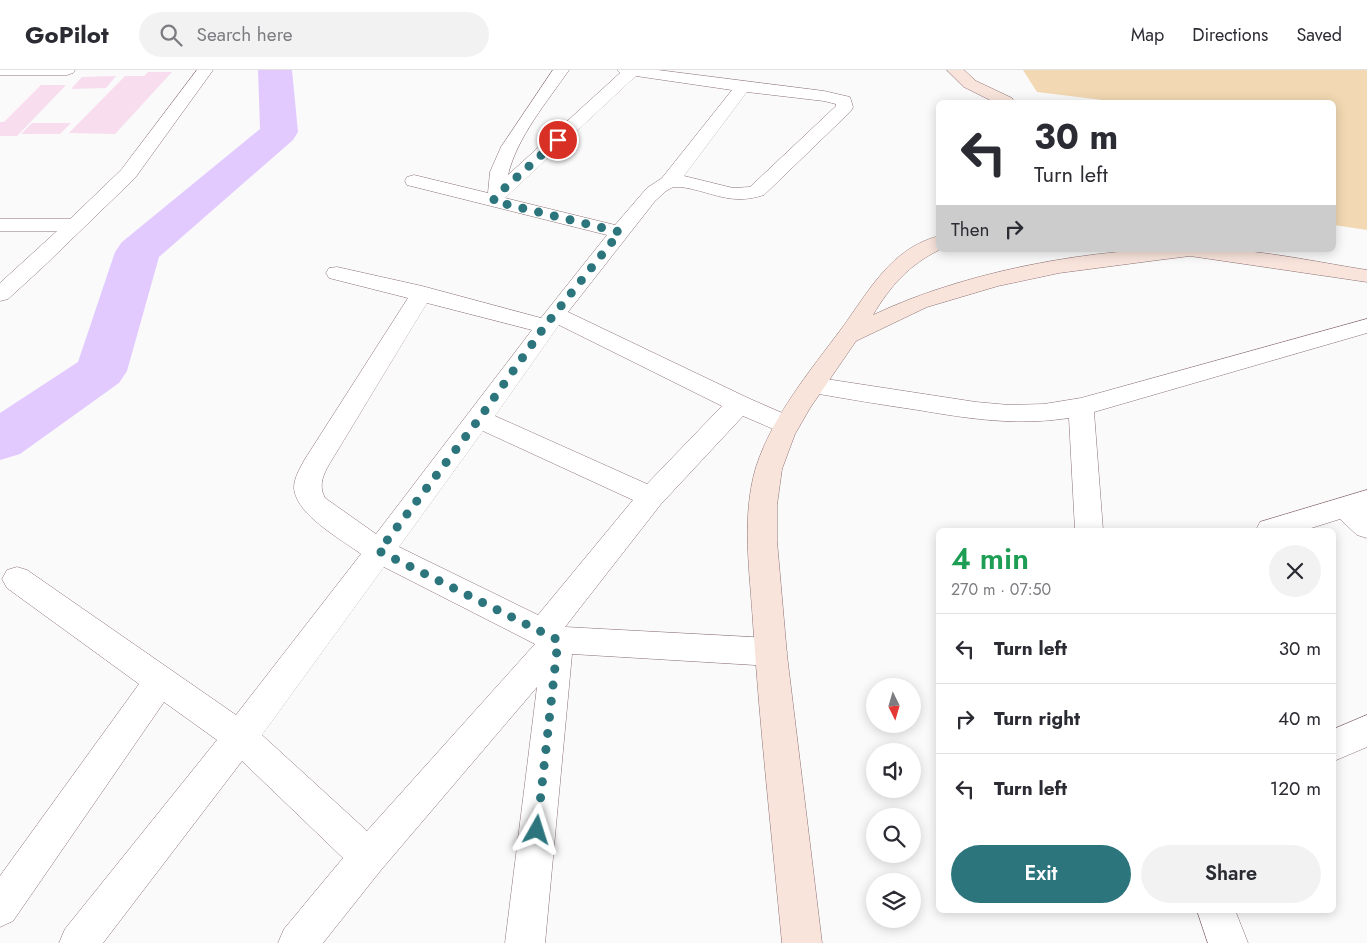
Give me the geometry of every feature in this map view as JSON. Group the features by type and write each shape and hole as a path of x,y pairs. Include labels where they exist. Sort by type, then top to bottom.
{"street":[{"path":"0,70 67,70"},
{"path":"0,294 128,174 205,70"},
{"path":"495,198 498,174 504,159 521,129 561,70"},
{"path":"495,198 629,70 743,87 824,96 844,101 844,106 757,191 751,194 732,194 681,182 669,182"},
{"path":"955,70 970,84 1002,100"},
{"path":"79,943 240,737 479,419 550,320 620,232 659,187 669,182 743,87"},
{"path":"414,181 495,198 620,232"},
{"path":"0,225 75,225"},
{"path":"802,943 771,652 761,512 769,468 787,425 875,292 894,269 936,244"},
{"path":"847,336 928,299 1000,278 1120,257 1170,252"},
{"path":"1216,252 1241,254 1367,276"},
{"path":"337,273 550,320 787,425"},
{"path":"422,293 314,466 308,481 308,494 315,505 379,551 551,636 771,652"},
{"path":"813,385 1001,413 1044,413 1081,407 1367,326"},
{"path":"298,943 551,636 651,497 739,404"},
{"path":"1081,407 1088,528"},
{"path":"479,419 651,497"},
{"path":"1276,528 1356,503 1367,527"},
{"path":"17,579 240,737 368,857"},
{"path":"525,943 551,636"},
{"path":"0,908 160,681"},
{"path":"1336,744 1367,731"},
{"path":"1217,913 1228,943"}],"shaded area":[{"path":"1023,70 1367,70 1367,230 1336,225 1336,100 1103,100 1037,92"}],"building":[{"path":"148,72 172,72 115,134 69,133 125,76 144,76"},
{"path":"116,76 106,88 71,89 82,77"},
{"path":"41,85 66,85 17,136 0,136 0,122 4,122"},
{"path":"32,123 71,123 60,134 21,134"}],"waterway":[{"path":"0,440 101,371 138,252 279,132 275,70"}],"route":[{"path":"537,830 558,640 379,551 479,419 545,326 620,232 493,201 497,195 558,140"}]}
